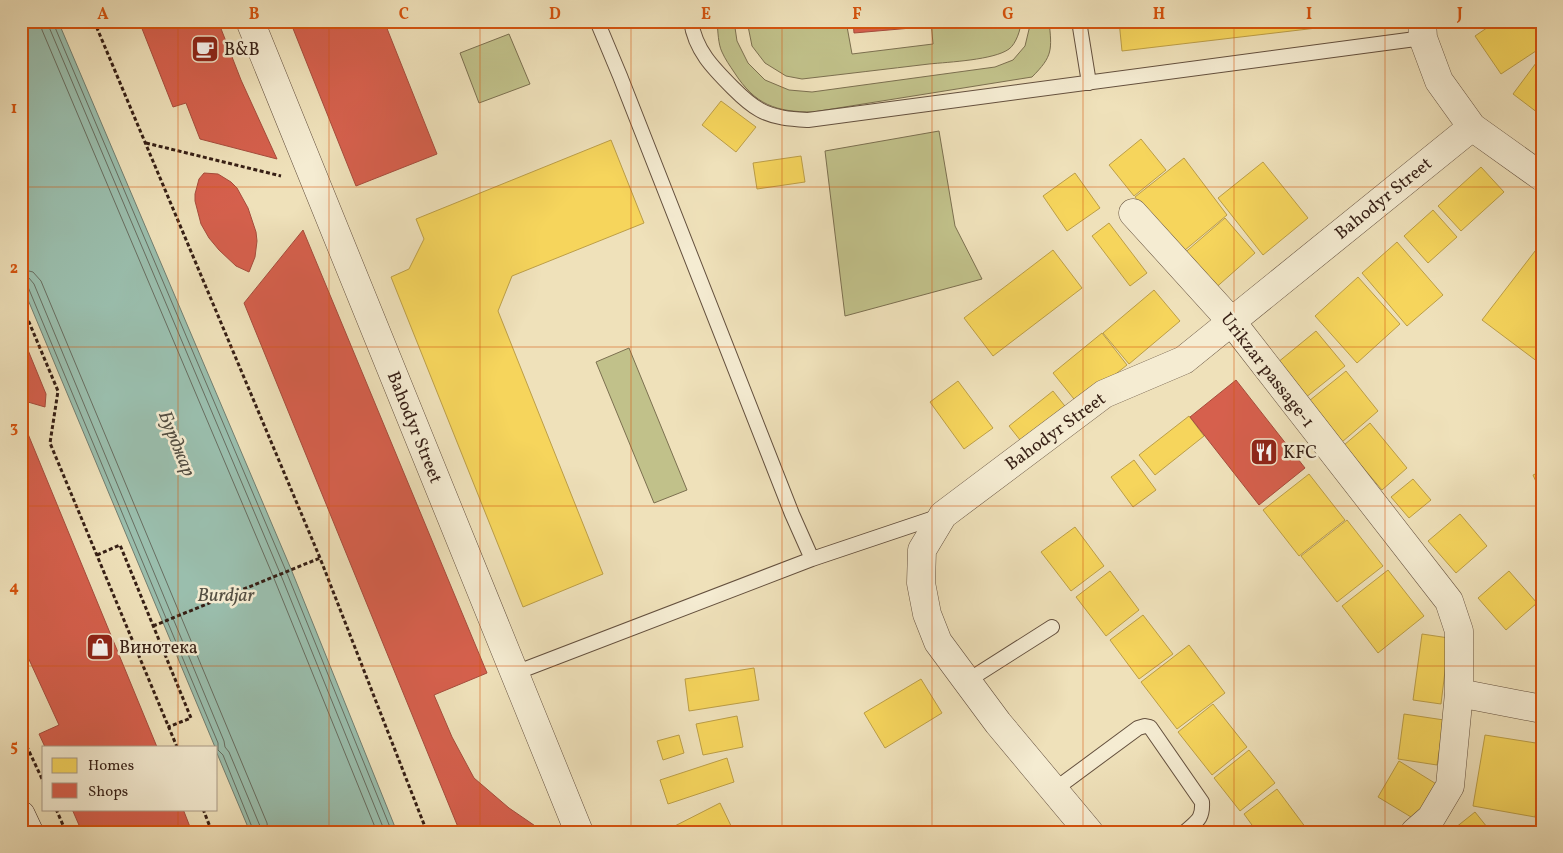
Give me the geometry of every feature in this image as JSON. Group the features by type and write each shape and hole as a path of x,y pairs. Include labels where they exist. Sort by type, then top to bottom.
{"street":[{"name":"Bahodyr Street","path":"250,21 579,832"},
{"path":"1423,30 1439,81 1472,127 1542,177"},
{"name":"Bahodyr Street","path":"1089,832 998,723 938,642 927,614 921,583 922,550 943,515 1104,394 1184,360 1472,127"},
{"name":"Urikzar passage-1","path":"1133,213 1231,321 1449,601 1459,631 1459,693 1450,786 1431,818 1415,832"},
{"path":"1459,693 1542,709"},
{"path":"21,815 29,832"}],"lane":[{"path":"597,21 792,514 812,558"},
{"path":"691,21 693,34 702,52 714,69 751,104 769,114 788,119 818,120 1089,83 1423,30"},
{"path":"1079,21 1089,83"},
{"path":"515,674 812,558 943,515"},
{"path":"967,681 1052,627"},
{"path":"1054,790 1138,728 1150,727 1202,802 1200,819 1185,832"}],"path":[{"path":"94,21 320,558 427,832"},
{"path":"146,143 316,184"},
{"path":"21,303 58,391 50,443 177,746"},
{"path":"97,555 120,545 191,718 168,726"},
{"path":"153,626 320,558"},
{"path":"21,734 42,779"},
{"path":"56,810 66,832"},
{"path":"203,810 212,832"}],"green space":[{"path":"717,21 734,21 737,41 748,63 765,80 789,90 812,92 995,67 1013,60 1025,46 1031,21 1049,21 1051,39 1050,52 1047,58 1032,77 813,112 800,112 777,108 767,104 750,92 723,55 719,41"},
{"path":"747,21 846,21 852,54 933,44 931,21 1021,21 1018,36 1012,47 993,56 802,79 786,76 765,63 752,46"},
{"path":"509,34 530,84 479,103 460,53"},
{"path":"939,131 955,226 982,279 845,316 825,151"},
{"path":"629,348 687,490 654,503 596,362"}],"water":[{"name":"Burdjar","path":"21,21 58,21 291,569 397,832 250,832 218,756 218,746 215,746 21,283"}],"building: Homes":[{"path":"1119,21 1376,21 1122,51"},
{"path":"1497,21 1533,21 1542,34 1542,47 1501,74 1475,36"},
{"path":"1542,55 1542,116 1513,94"},
{"path":"721,101 756,127 736,152 702,125"},
{"path":"1141,139 1166,170 1134,196 1109,165"},
{"path":"611,140 644,223 512,276 498,311 603,574 523,607 391,277 409,269 424,239 416,219"},
{"path":"801,156 805,182 757,189 753,163"},
{"path":"1184,158 1227,215 1179,255 1135,197"},
{"path":"1263,162 1308,218 1263,255 1218,198"},
{"path":"1481,167 1504,192 1461,231 1438,206"},
{"path":"1075,173 1100,208 1067,231 1043,196"},
{"path":"1433,210 1457,237 1428,263 1404,236"},
{"path":"1225,218 1255,253 1212,291 1181,256"},
{"path":"1109,223 1147,273 1130,286 1092,236"},
{"path":"1397,242 1443,295 1407,326 1362,273"},
{"path":"1542,242 1542,365 1482,320"},
{"path":"1053,250 1082,288 993,356 964,318"},
{"path":"1358,277 1400,324 1357,363 1315,316"},
{"path":"1154,290 1180,321 1129,364 1103,333"},
{"path":"1316,331 1345,366 1305,398 1277,363"},
{"path":"1102,333 1127,365 1078,404 1053,373"},
{"path":"1346,371 1378,411 1342,442 1309,401"},
{"path":"958,381 993,428 964,449 930,402"},
{"path":"1053,391 1068,410 1024,445 1009,426"},
{"path":"1189,416 1204,436 1155,475 1139,455"},
{"path":"1370,423 1407,468 1382,490 1344,445"},
{"path":"1134,460 1156,490 1133,507 1111,477"},
{"path":"1542,471 1542,495 1533,475"},
{"path":"1309,474 1345,520 1299,556 1263,510"},
{"path":"1413,479 1431,500 1409,518 1391,497"},
{"path":"1460,514 1487,546 1456,573 1428,541"},
{"path":"1347,520 1383,566 1337,602 1301,556"},
{"path":"1075,527 1104,566 1071,591 1041,552"},
{"path":"1388,570 1424,616 1378,653 1342,606"},
{"path":"1110,571 1139,610 1106,636 1076,597"},
{"path":"1509,571 1537,603 1506,630 1478,598"},
{"path":"1143,615 1173,654 1139,679 1110,640"},
{"path":"1422,634 1449,638 1441,704 1413,700"},
{"path":"1189,645 1225,693 1177,729 1141,682"},
{"path":"754,668 759,700 689,711 685,679"},
{"path":"921,679 942,713 885,748 864,713"},
{"path":"1213,704 1247,747 1212,775 1178,732"},
{"path":"1404,714 1444,720 1437,765 1398,759"},
{"path":"737,716 743,747 703,755 696,724"},
{"path":"679,735 684,753 663,760 657,741"},
{"path":"1485,735 1542,744 1542,777 1535,817 1473,806"},
{"path":"1249,750 1275,783 1240,811 1214,778"},
{"path":"727,758 734,782 668,804 660,780"},
{"path":"1399,761 1438,785 1416,820 1378,797"},
{"path":"1277,789 1306,828 1301,832 1257,832 1244,814"},
{"path":"1542,793 1542,820 1537,819"},
{"path":"720,803 734,832 663,832"},
{"path":"1475,812 1491,832 1450,832"}],"building: Shops":[{"path":"139,21 218,21 241,80 277,159 200,139 186,103 173,107"},
{"path":"290,21 384,21 437,154 356,186"},
{"path":"853,21 922,21 923,27 854,33"},
{"path":"204,173 218,174 231,182 237,188 248,208 257,241 255,257 249,272 236,266 219,250 201,224 195,194 199,179"},
{"path":"303,230 487,673 434,695 452,737 474,778 509,808 544,832 460,832 244,303"},
{"path":"21,333 46,394 45,407 21,400"},
{"path":"1236,380 1305,468 1259,505 1190,417"},
{"path":"21,417 157,746 45,746 39,734 59,725 21,642"},
{"path":"72,810 183,810 192,832 82,832"}],"place":[{"name":"B&B","path":"205,49"},
{"name":"KFC","path":"1264,452"},
{"name":"Винотека","path":"100,647"}],"water label":[{"name":"Бурджар","path":"178,443"}]}
